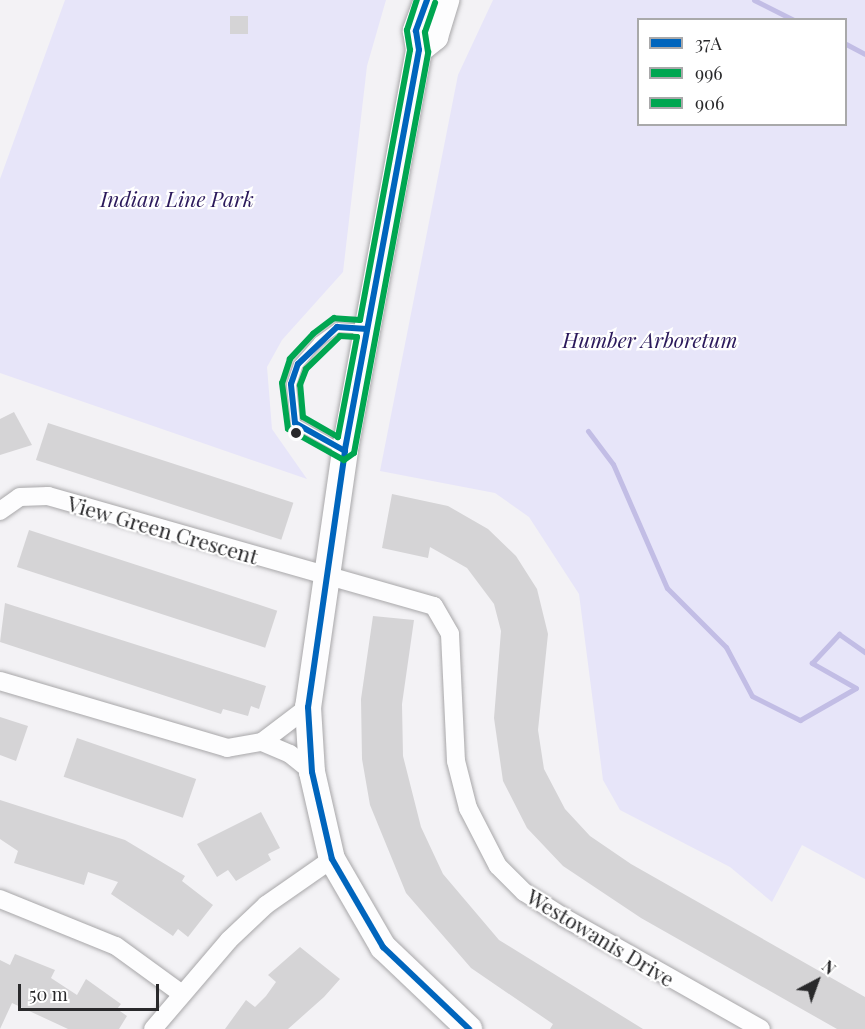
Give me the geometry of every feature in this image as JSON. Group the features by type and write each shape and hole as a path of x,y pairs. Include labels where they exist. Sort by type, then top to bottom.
{"street":[{"path":"427,0 416,31 419,50 345,451 330,575 309,707 312,772 332,860 383,947 461,1027"},
{"path":"419,50 435,37 446,0"},
{"name":"View Green Crescent","path":"0,511 20,497 48,496 330,575"},
{"name":"Westowanis Drive","path":"330,575 413,596 444,617 463,789 481,836 512,883 761,1029"},
{"path":"0,681 227,748 262,742 309,707"},
{"path":"262,742 290,754 312,772"},
{"path":"153,1029 182,994 266,905 332,860"},
{"path":"0,899 116,946 182,994"}],"lane":[{"path":"345,451 295,423 291,384 298,364 318,341 337,327 367,329"}],"green space":[{"name":"Indian Line Park","path":"65,0 386,0 367,66 343,272 282,340 267,367 272,429 307,479 0,373 0,179"},
{"name":"Humber Arboretum","path":"493,0 865,0 865,879 802,845 772,902 730,867 620,810 603,780 579,594 529,517 495,493 380,471 458,75"}],"building":[{"path":"230,16 248,16 248,34 230,34"},
{"path":"14,412 32,445 0,455 0,419"},
{"path":"48,423 293,503 281,540 36,460"},
{"path":"392,494 448,506 488,529 516,556 537,589 548,634 538,730 544,769 565,809 590,836 631,864 865,997 865,1029 837,1029 641,918 563,866 527,828 503,781 494,718 501,631 494,604 467,568 430,547 428,558 382,548"},
{"path":"29,530 277,611 265,648 17,567"},
{"path":"5,603 266,686 259,709 251,706 248,716 223,709 221,714 0,642"},
{"path":"373,616 414,620 402,704 403,756 421,827 443,874 499,940 643,1029 550,1029 553,1024 471,968 406,893 370,805 362,759 361,699"},
{"path":"0,717 28,726 16,761 0,755"},
{"path":"77,738 196,779 183,818 64,777"},
{"path":"0,800 125,840 185,876 182,881 213,905 188,937 178,929 173,936 111,894 118,882 88,872 84,885 14,863 18,851 0,839"},
{"path":"261,812 280,848 268,854 271,860 236,881 228,870 217,877 197,844"},
{"path":"300,947 340,979 324,997 288,1029 225,1029 246,1000 255,1007 266,996 276,982 268,975"},
{"path":"15,954 55,970 51,978 77,995 86,979 121,1004 117,1009 127,1016 119,1029 68,1029 12,1003 0,1029 0,960 10,965"}],"waterway":[{"path":"754,0 790,18"},
{"path":"847,45 865,54"},
{"path":"588,431 613,464 667,588 726,647 752,696 800,720 856,688 812,663 839,634 865,652"}],"transit line":[{"name":"906","path":"360,320 410,50 407,30 417,0"},
{"name":"37A","path":"427,0 416,31 419,50 345,451 308,707 312,772 332,859 383,947 469,1029"},
{"name":"996","path":"360,320 334,318 313,334 290,359 282,383 288,429 344,460 354,453 428,52 425,32 435,3"},
{"name":"37A","path":"345,451 295,423 291,384 298,364 337,327 367,329"},
{"name":"906","path":"340,336 357,337 338,437 303,417 300,385 306,369 340,336"}]}
